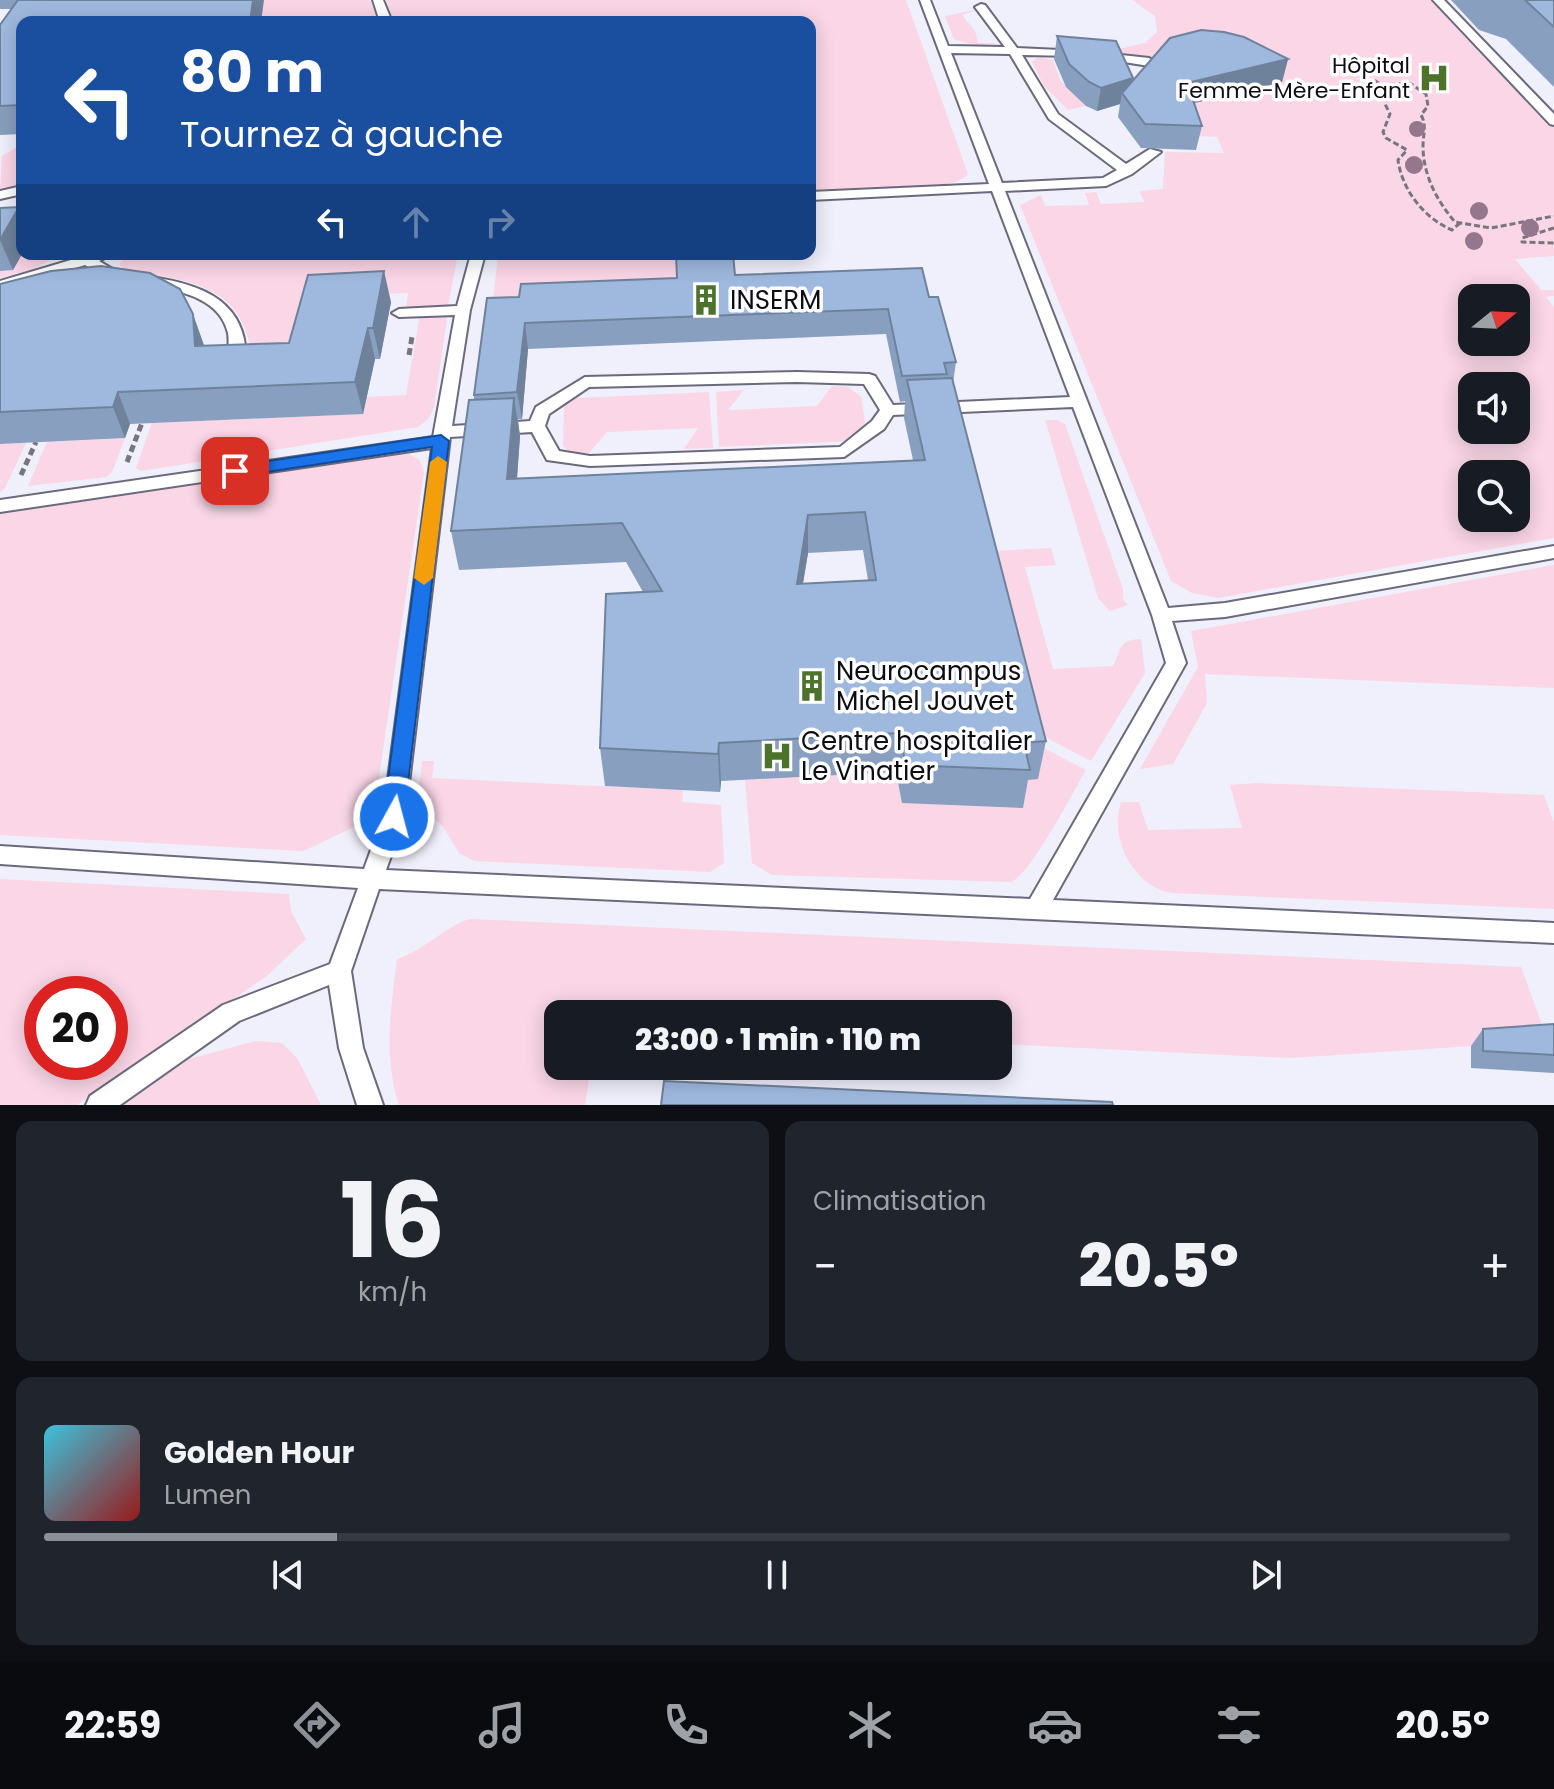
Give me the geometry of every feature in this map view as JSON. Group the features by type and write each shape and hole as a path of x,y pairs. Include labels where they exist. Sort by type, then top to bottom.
{"lane":[{"path":"925,0 999,187 1161,615 1176,663 1036,909"},
{"path":"1438,0 1554,121"},
{"path":"981,7 1013,50 1053,116 1127,171"},
{"path":"944,49 1013,50 1149,62"},
{"path":"1109,57 1119,70"},
{"path":"816,196 1106,182 1155,152"},
{"path":"1,290 80,260"},
{"path":"92,260 114,277 183,286 212,299 236,327 239,350 236,366 250,366"},
{"path":"370,1105 351,1048 339,971 394,817 442,436 463,310 476,260"},
{"path":"399,313 463,310"},
{"path":"797,377 869,379 888,410 878,425 844,452 590,461 553,456 537,426 542,411 585,382 797,377"},
{"path":"888,410 1080,402"},
{"path":"0,506 442,436 537,426"},
{"path":"1161,615 1225,610 1554,552"},
{"path":"0,855 372,879 1554,933"},
{"path":"99,1105 231,1013 339,971"}],"path":[{"path":"1460,223 1452,230 1432,220 1404,181 1398,160 1407,150 1386,138 1383,132 1390,114 1385,104 1390,84 1411,84 1426,94 1428,106 1421,115 1431,184 1435,198 1455,222 1494,228 1533,215 1554,216"},
{"path":"1554,228 1522,238 1522,242 1554,243"},
{"path":"116,489 142,423"}],"shaded area":[{"path":"236,0 370,0 376,16 251,16"},
{"path":"386,0 906,0 968,174 958,181 919,189 816,194 816,16 392,16"},
{"path":"1132,0 1436,0 1554,124 1554,256 1515,259 1541,290 1554,290 1554,296 1546,297 1554,307 1554,538 1218,598 1192,593 1171,581 1020,205 1041,195 1045,206 1089,205 1085,193 1096,192 1101,204 1145,202 1139,191 1163,189 1165,152 1224,153 1217,137 1198,136 1197,112 1165,61 1124,56 1114,50 1145,43 1157,32 1155,16"},
{"path":"980,9 962,15 975,31 978,43 997,43 976,46 954,39 945,16"},
{"path":"1038,57 1053,60 1060,80 1086,106 1068,110 1044,86 1032,62"},
{"path":"16,148 16,186 0,189 2,156"},
{"path":"16,259 51,260 31,270 0,278 0,271"},
{"path":"123,260 457,260 448,306 406,310 408,293 352,295 298,354 250,346 243,324 233,308 203,287 124,270 119,264"},
{"path":"497,260 683,260 684,278 492,310"},
{"path":"420,315 443,315 447,319 434,407 429,418 418,427 141,471 136,468 152,423 362,414 366,397 406,395"},
{"path":"832,386 848,387 861,397 866,428 855,441 719,447 716,392 744,390 728,410 817,406"},
{"path":"709,392 713,448 684,449 698,428 607,432 589,453 570,452 563,446 564,406 577,398"},
{"path":"1045,420 1065,424 1123,589 1123,599 1128,605 1110,611 1098,598"},
{"path":"125,438 112,472 106,477 28,486 47,442"},
{"path":"26,443 5,488 0,492 0,444"},
{"path":"406,453 420,460 424,472 374,811 354,827 303,851 0,835 0,514"},
{"path":"1051,548 1056,565 1025,567 1053,669 1113,666 1124,644 1141,639 1145,673 1091,761 1041,735 994,551"},
{"path":"1554,565 1554,688 1205,674 1207,703 1173,764 1140,769 1198,667 1191,631"},
{"path":"1028,740 1086,770 1030,863 1011,882 772,875 752,863 745,780 896,772"},
{"path":"422,761 434,761 432,778 683,790 682,802 721,805 724,863 710,872 474,861 459,853 444,828 424,809 419,789"},
{"path":"1256,783 1544,795 1554,822 1554,909 1171,893 1145,881 1127,858 1118,831 1121,802 1139,802 1148,830 1242,828 1230,785"},
{"path":"0,879 289,894 291,911 306,939 267,976 128,1070 128,976 24,976 24,1080 114,1080 77,1105 0,1105"},
{"path":"464,921 1521,967 1548,1041 1290,1058 1012,1045 1012,1000 544,1000 544,1080 589,1080 585,1105 399,1105 390,1050 397,959"},
{"path":"256,1041 282,1043 297,1058 321,1105 120,1105 185,1060"}],"building":[{"path":"18,0 253,0 251,16 16,16 16,105 0,106 0,25"},
{"path":"1525,0 1554,0 1554,27"},
{"path":"1201,30 1244,37 1288,59 1187,83 1202,126 1145,124 1122,93 1170,38"},
{"path":"1057,36 1116,41 1133,78 1101,88 1089,82 1069,64"},
{"path":"16,207 0,240 0,208"},
{"path":"676,260 734,260 735,275 922,268 929,297 938,297 956,362 944,363 947,374 902,376 888,309 525,323 517,392 474,395 487,298 519,297 521,284 677,278"},
{"path":"101,266 150,273 180,289 193,314 195,346 289,343 308,275 384,271 373,328 368,328 355,382 118,392 113,407 0,412 0,284 51,271"},
{"path":"952,378 1046,741 1024,743 1030,770 906,765 899,733 719,743 718,754 600,748 606,594 662,591 622,523 451,531 469,400 514,398 507,479 925,460 907,380","holes":["865,512 876,580 797,584 808,515"]},
{"path":"1554,1024 1554,1055 1483,1051 1483,1029"},
{"path":"664,1081 1112,1102 1113,1105 661,1105"}],"slow traffic":[{"path":"424,578 438,462"}],"place":[{"name":"Hôpital Femme-Mère-Enfant","path":"1434,78"},
{"name":"INSERM","path":"706,300"},
{"name":"Neurocampus Michel Jouvet","path":"812,686"},
{"name":"Centre hospitalier Le Vinatier","path":"777,756"}],"route":[{"path":"235,471 441,441 394,817"}]}
